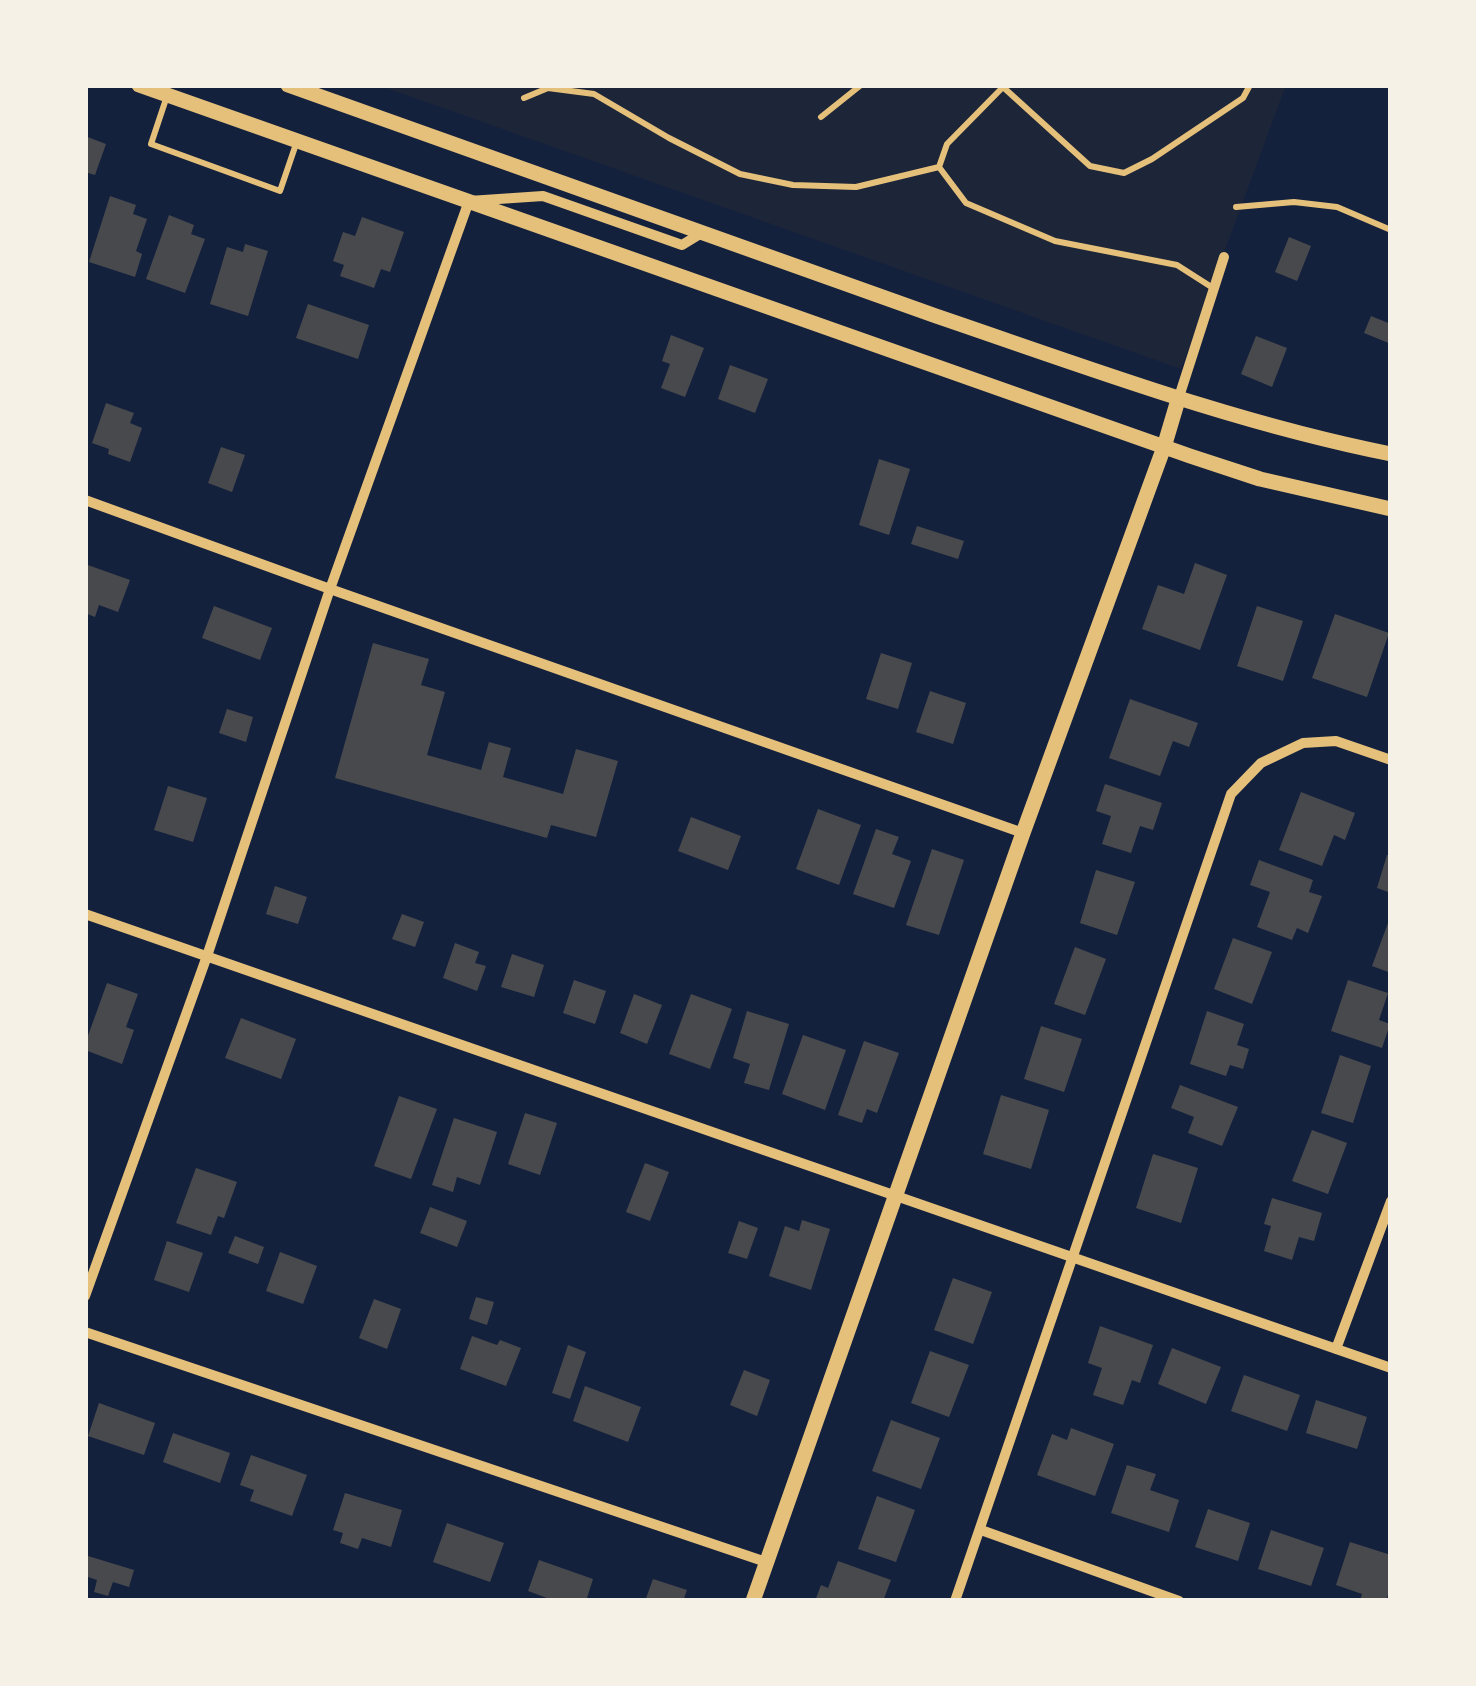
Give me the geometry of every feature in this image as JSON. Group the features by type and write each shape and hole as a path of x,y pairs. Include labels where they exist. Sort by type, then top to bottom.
{"street":[{"path":"139,85 1164,447 1260,479 1391,509"},
{"path":"288,85 1178,400 1335,443 1391,454"},
{"path":"469,200 543,196 682,245 700,234"},
{"path":"85,1296 469,200"},
{"path":"753,1601 1023,833 1164,447 1224,257"},
{"path":"85,500 1023,833"},
{"path":"955,1601 1231,794 1261,763 1303,742 1336,741 1391,760"},
{"path":"85,914 1391,1368"},
{"path":"1336,1349 1391,1201"},
{"path":"85,1332 766,1562"},
{"path":"981,1530 1179,1601"}],"lane":[{"path":"821,117 862,85"},
{"path":"939,167 947,144 1004,86 1090,166 1124,173 1152,159 1243,98 1250,85"},
{"path":"524,98 548,88 594,94 740,174 794,185 856,186 939,167"},
{"path":"168,95 151,144 280,191 298,140"},
{"path":"939,167 966,203 1055,241 1177,265 1214,289"},
{"path":"1236,208 1294,202 1337,207 1391,230"}],"shaded area":[{"path":"378,85 1286,85 1181,369"}],"building":[{"path":"85,136 106,144 95,175 85,172"},
{"path":"110,196 136,205 133,214 147,219 136,251 142,254 135,277 89,262"},
{"path":"169,215 194,225 191,234 205,239 185,293 146,279"},
{"path":"362,217 404,232 390,272 381,269 374,288 340,276 344,265 333,261 343,232 355,236"},
{"path":"1289,237 1311,246 1297,281 1275,272"},
{"path":"245,244 268,251 248,316 210,304 227,247 243,252"},
{"path":"308,304 369,325 358,359 296,338"},
{"path":"1371,316 1391,324 1391,344 1364,333"},
{"path":"671,335 704,348 685,397 661,388 670,364 662,361"},
{"path":"1256,336 1287,348 1272,387 1241,374"},
{"path":"730,365 768,379 755,413 718,399"},
{"path":"106,403 134,413 130,423 142,428 130,462 92,443"},
{"path":"221,447 245,455 232,492 208,483"},
{"path":"879,459 910,469 889,535 859,525"},
{"path":"917,526 964,541 958,559 911,544"},
{"path":"1195,563 1227,575 1200,650 1142,629 1158,585 1184,594"},
{"path":"85,564 130,580 118,612 99,605 95,617 85,613"},
{"path":"214,606 272,628 260,660 202,638"},
{"path":"1257,606 1303,621 1283,681 1237,666"},
{"path":"1335,614 1389,633 1367,697 1312,678"},
{"path":"373,643 429,659 421,685 445,692 427,755 481,770 489,742 511,748 503,777 563,794 576,749 618,761 596,837 551,825 547,838 335,778"},
{"path":"881,653 912,663 898,709 866,699"},
{"path":"930,691 966,703 953,744 916,732"},
{"path":"1130,699 1198,723 1189,747 1173,741 1160,776 1109,758"},
{"path":"227,709 253,717 246,742 219,733"},
{"path":"1105,784 1162,803 1153,830 1140,826 1131,853 1102,844 1111,816 1096,811"},
{"path":"168,786 207,798 193,842 154,830"},
{"path":"1301,792 1355,813 1345,840 1334,835 1322,866 1279,850"},
{"path":"818,809 861,825 839,885 796,869"},
{"path":"691,817 741,836 728,870 678,851"},
{"path":"876,829 899,837 892,854 911,861 894,908 853,894"},
{"path":"932,849 964,860 939,935 906,925"},
{"path":"1387,855 1391,856 1391,893 1377,888"},
{"path":"1259,860 1313,880 1309,892 1322,896 1308,933 1297,928 1292,940 1257,927 1270,892 1250,885"},
{"path":"1096,870 1135,882 1117,935 1080,923"},
{"path":"275,886 307,897 298,924 266,914"},
{"path":"402,914 424,922 415,947 392,939"},
{"path":"1391,915 1391,973 1372,966"},
{"path":"1233,938 1272,952 1252,1004 1214,989"},
{"path":"455,943 479,952 475,963 486,966 477,991 443,978"},
{"path":"1075,947 1106,959 1085,1015 1054,1004"},
{"path":"512,954 544,965 534,997 501,987"},
{"path":"574,980 606,991 595,1024 563,1013"},
{"path":"1348,980 1388,993 1379,1020 1390,1024 1382,1048 1331,1031"},
{"path":"107,983 138,994 126,1027 134,1030 122,1064 85,1050"},
{"path":"634,994 662,1005 647,1044 620,1033"},
{"path":"691,994 732,1009 710,1069 669,1054"},
{"path":"747,1011 789,1024 769,1090 744,1083 750,1064 733,1058"},
{"path":"1207,1011 1244,1024 1237,1045 1249,1049 1243,1069 1230,1065 1226,1076 1190,1064"},
{"path":"241,1018 296,1039 281,1079 225,1058"},
{"path":"1041,1026 1082,1039 1064,1092 1024,1079"},
{"path":"803,1035 846,1050 825,1110 782,1094"},
{"path":"864,1041 899,1053 877,1113 867,1109 862,1123 838,1115"},
{"path":"1340,1055 1371,1066 1353,1123 1321,1113"},
{"path":"1180,1085 1238,1107 1222,1146 1188,1133 1194,1117 1171,1108"},
{"path":"1001,1095 1049,1110 1031,1169 983,1154"},
{"path":"399,1096 437,1109 411,1179 374,1166"},
{"path":"525,1113 557,1123 540,1175 508,1164"},
{"path":"454,1118 497,1132 480,1185 457,1177 453,1192 432,1185"},
{"path":"1312,1130 1347,1143 1328,1194 1292,1181"},
{"path":"1153,1154 1198,1168 1181,1223 1136,1208"},
{"path":"645,1163 669,1172 650,1221 626,1212"},
{"path":"196,1168 237,1182 224,1218 218,1216 211,1235 176,1223"},
{"path":"1272,1198 1322,1213 1314,1241 1299,1237 1292,1260 1264,1251 1271,1226 1264,1224"},
{"path":"430,1207 467,1221 457,1247 420,1233"},
{"path":"802,1220 830,1229 811,1290 769,1276 785,1226 799,1231"},
{"path":"739,1221 758,1228 747,1259 728,1253"},
{"path":"235,1236 264,1247 258,1264 228,1253"},
{"path":"167,1241 203,1253 189,1292 154,1280"},
{"path":"280,1252 317,1266 303,1304 266,1291"},
{"path":"953,1278 992,1292 973,1344 934,1330"},
{"path":"476,1297 494,1302 487,1325 469,1319"},
{"path":"374,1299 401,1309 387,1349 359,1338"},
{"path":"1100,1326 1153,1345 1140,1383 1132,1380 1123,1405 1093,1395 1102,1368 1088,1363"},
{"path":"472,1336 521,1348 506,1386 460,1369"},
{"path":"568,1345 586,1352 570,1399 552,1393"},
{"path":"1172,1348 1221,1367 1206,1404 1158,1384"},
{"path":"930,1351 969,1365 949,1417 911,1403"},
{"path":"744,1370 770,1380 757,1416 730,1405"},
{"path":"1244,1375 1300,1395 1287,1431 1231,1411"},
{"path":"585,1386 641,1407 628,1442 573,1421"},
{"path":"1316,1400 1367,1417 1357,1449 1306,1433"},
{"path":"99,1403 155,1423 144,1455 88,1436"},
{"path":"891,1420 940,1438 921,1489 872,1471"},
{"path":"1071,1428 1114,1444 1095,1496 1037,1475 1052,1434 1067,1440"},
{"path":"173,1433 230,1453 220,1483 163,1462"},
{"path":"251,1455 307,1475 292,1516 250,1501 254,1490 240,1485"},
{"path":"1127,1465 1156,1474 1150,1490 1179,1500 1169,1532 1111,1513"},
{"path":"345,1493 402,1510 391,1547 362,1538 358,1549 340,1543 343,1533 333,1530"},
{"path":"877,1496 915,1510 896,1562 858,1549"},
{"path":"1208,1509 1250,1523 1238,1561 1195,1547"},
{"path":"447,1523 504,1543 490,1582 433,1562"},
{"path":"1271,1530 1324,1548 1311,1586 1258,1569"},
{"path":"1350,1542 1391,1555 1391,1585 1386,1601 1360,1601 1362,1594 1336,1585"},
{"path":"88,1556 134,1570 129,1587 113,1582 108,1596 94,1592 97,1580 85,1576"},
{"path":"539,1560 593,1579 586,1601 555,1601 528,1591"},
{"path":"838,1561 891,1580 883,1601 815,1601 821,1585 828,1588"},
{"path":"653,1579 687,1590 683,1601 645,1601"}]}
